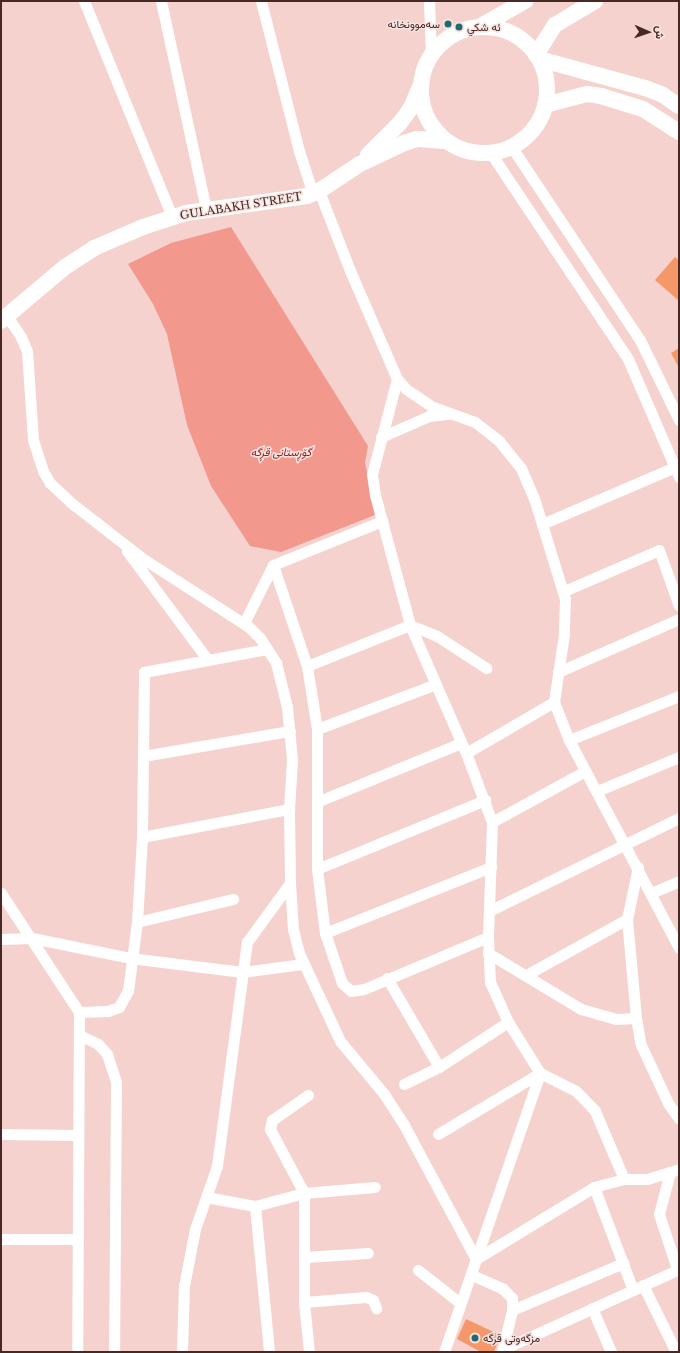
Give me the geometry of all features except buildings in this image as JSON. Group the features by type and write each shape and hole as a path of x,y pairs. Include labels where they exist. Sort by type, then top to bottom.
{"street":[{"path":"84,1 172,217"},
{"path":"161,1 206,210"},
{"path":"261,1 299,151 398,379 413,394 447,414 475,422 499,441 521,468 534,498 564,591 564,634 554,702 569,740 626,844 679,948"},
{"path":"429,1 431,56"},
{"path":"481,26 504,30 524,41 538,57 546,82 545,105 536,126 519,143 490,152 474,153 445,141 434,130 423,110 420,87 426,64 439,45 458,32 481,26 525,1"},
{"path":"538,57 555,25 595,1"},
{"path":"538,57 645,88 662,95 679,106"},
{"name":"GULABAKH STREET","path":"360,164 400,123 411,108 420,87"},
{"path":"545,105 587,94 601,96 643,109 679,132"},
{"name":"GULABAKH STREET","path":"4,318 65,267 94,248 172,217 206,210 282,201 316,193 360,164 404,143 417,139 445,141"},
{"path":"511,146 640,340 679,420"},
{"path":"490,152 628,359 677,472 542,524"},
{"path":"4,318 21,337 27,351 34,440 44,471 61,495 118,539 186,588 244,623 260,638 276,663 282,684 290,731 292,760 289,809 290,883 295,938 303,964 340,1042 384,1094 404,1125 476,1259"},
{"path":"398,379 372,474 382,521 410,624 464,748 485,800 492,822 488,937 490,982 508,1022 540,1073 576,1091 586,1100 602,1124 624,1179"},
{"path":"381,437 429,416 447,414"},
{"path":"244,623 273,565 382,521"},
{"path":"118,539 208,660"},
{"path":"564,591 659,550 679,606"},
{"path":"273,565 307,666 317,729 319,801 317,869 325,933 342,984 351,990 364,989 387,978 488,937"},
{"path":"558,672 679,619"},
{"path":"307,666 410,624 437,636 486,668"},
{"path":"79,1012 108,1011 119,1007 128,991 130,958 137,922 142,837 144,672 267,649"},
{"path":"317,729 436,684"},
{"path":"569,740 679,696"},
{"path":"319,801 464,748 554,702"},
{"path":"143,756 290,731"},
{"path":"597,791 679,757"},
{"path":"492,822 585,771"},
{"path":"317,869 485,800"},
{"path":"142,837 289,809"},
{"path":"489,911 679,818"},
{"path":"325,933 491,867"},
{"path":"638,868 627,919 636,1018 641,1045 668,1103 679,1119"},
{"path":"651,893 679,881"},
{"path":"182,1352 184,1286 195,1229 217,1166 247,942 290,883"},
{"path":"1,893 32,938 79,1012 78,1352"},
{"path":"137,922 233,899"},
{"path":"526,974 627,919"},
{"path":"1,939 32,938 130,958 242,972 303,964"},
{"path":"488,953 526,974 581,1009 615,1019 636,1018"},
{"path":"387,978 439,1067"},
{"path":"404,1084 439,1067 508,1022"},
{"path":"79,1035 98,1044 107,1054 116,1082 114,1352"},
{"path":"444,1352 460,1303 472,1275 476,1259 540,1073"},
{"path":"438,1134 540,1073"},
{"path":"308,1095 272,1120 270,1129 304,1193 304,1302 309,1352"},
{"path":"1,1134 78,1136"},
{"path":"476,1259 594,1187 624,1179 647,1179 675,1170"},
{"path":"503,1350 678,1269 660,1214 675,1170"},
{"path":"206,1197 255,1206 304,1193 375,1187"},
{"path":"594,1187 623,1263 676,1352"},
{"path":"255,1206 269,1352"},
{"path":"1,1239 78,1239"},
{"path":"305,1257 368,1253"},
{"path":"512,1310 623,1263"},
{"path":"418,1270 460,1303"},
{"path":"472,1275 503,1289 512,1298 512,1310 503,1350"},
{"path":"304,1302 366,1297 373,1300 376,1308"},
{"path":"592,1308 611,1352"}],"green space":[{"name":"گۆڕستانی قڕگە","path":"231,227 368,446 365,462 375,515 281,552 250,546 211,486 187,425 167,334 153,304 128,264 171,243"}],"place":[{"name":"سەموونخانە","path":"448,24"},
{"name":"ئه شكي","path":"459,27"},
{"name":"مزگەوتی قرگە","path":"475,1338"}]}
